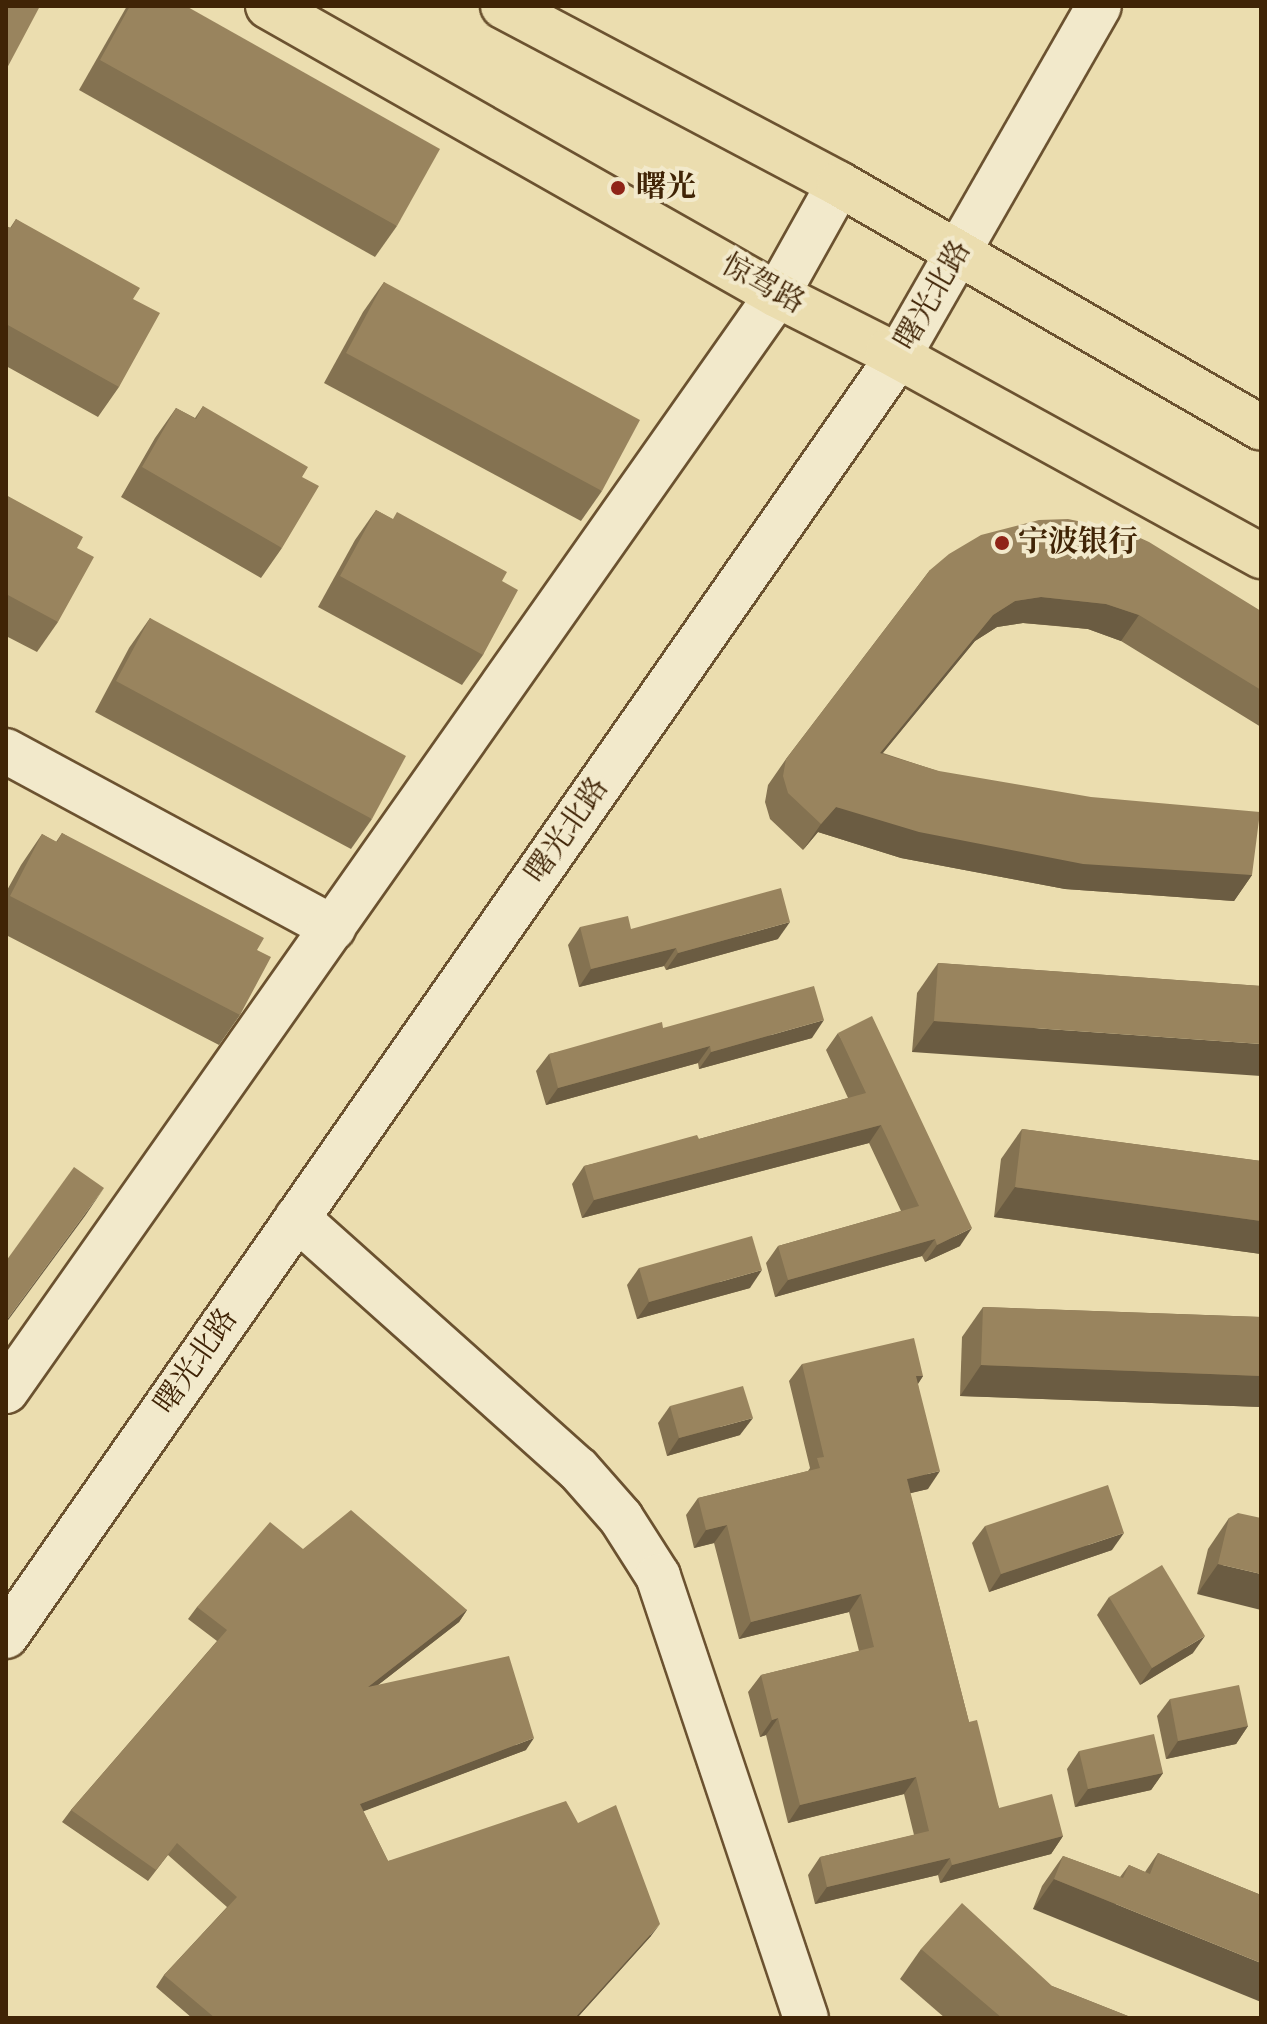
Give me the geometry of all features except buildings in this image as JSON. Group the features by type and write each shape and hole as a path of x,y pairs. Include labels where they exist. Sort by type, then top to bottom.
{"main road":[{"name":"惊驾路","path":"268,6 777,295 898,357 1261,556"},
{"path":"503,6 839,184 1261,428"},
{"name":"曙光北路","path":"6,1636 898,357 1099,6"},
{"path":"6,1391 777,295 839,184"},
{"path":"6,751 333,928"},
{"path":"297,1218 578,1469 621,1518 658,1576 806,2018"}],"place":[{"name":"曙光","path":"618,188"},
{"name":"宁波银行","path":"1002,543"}]}
